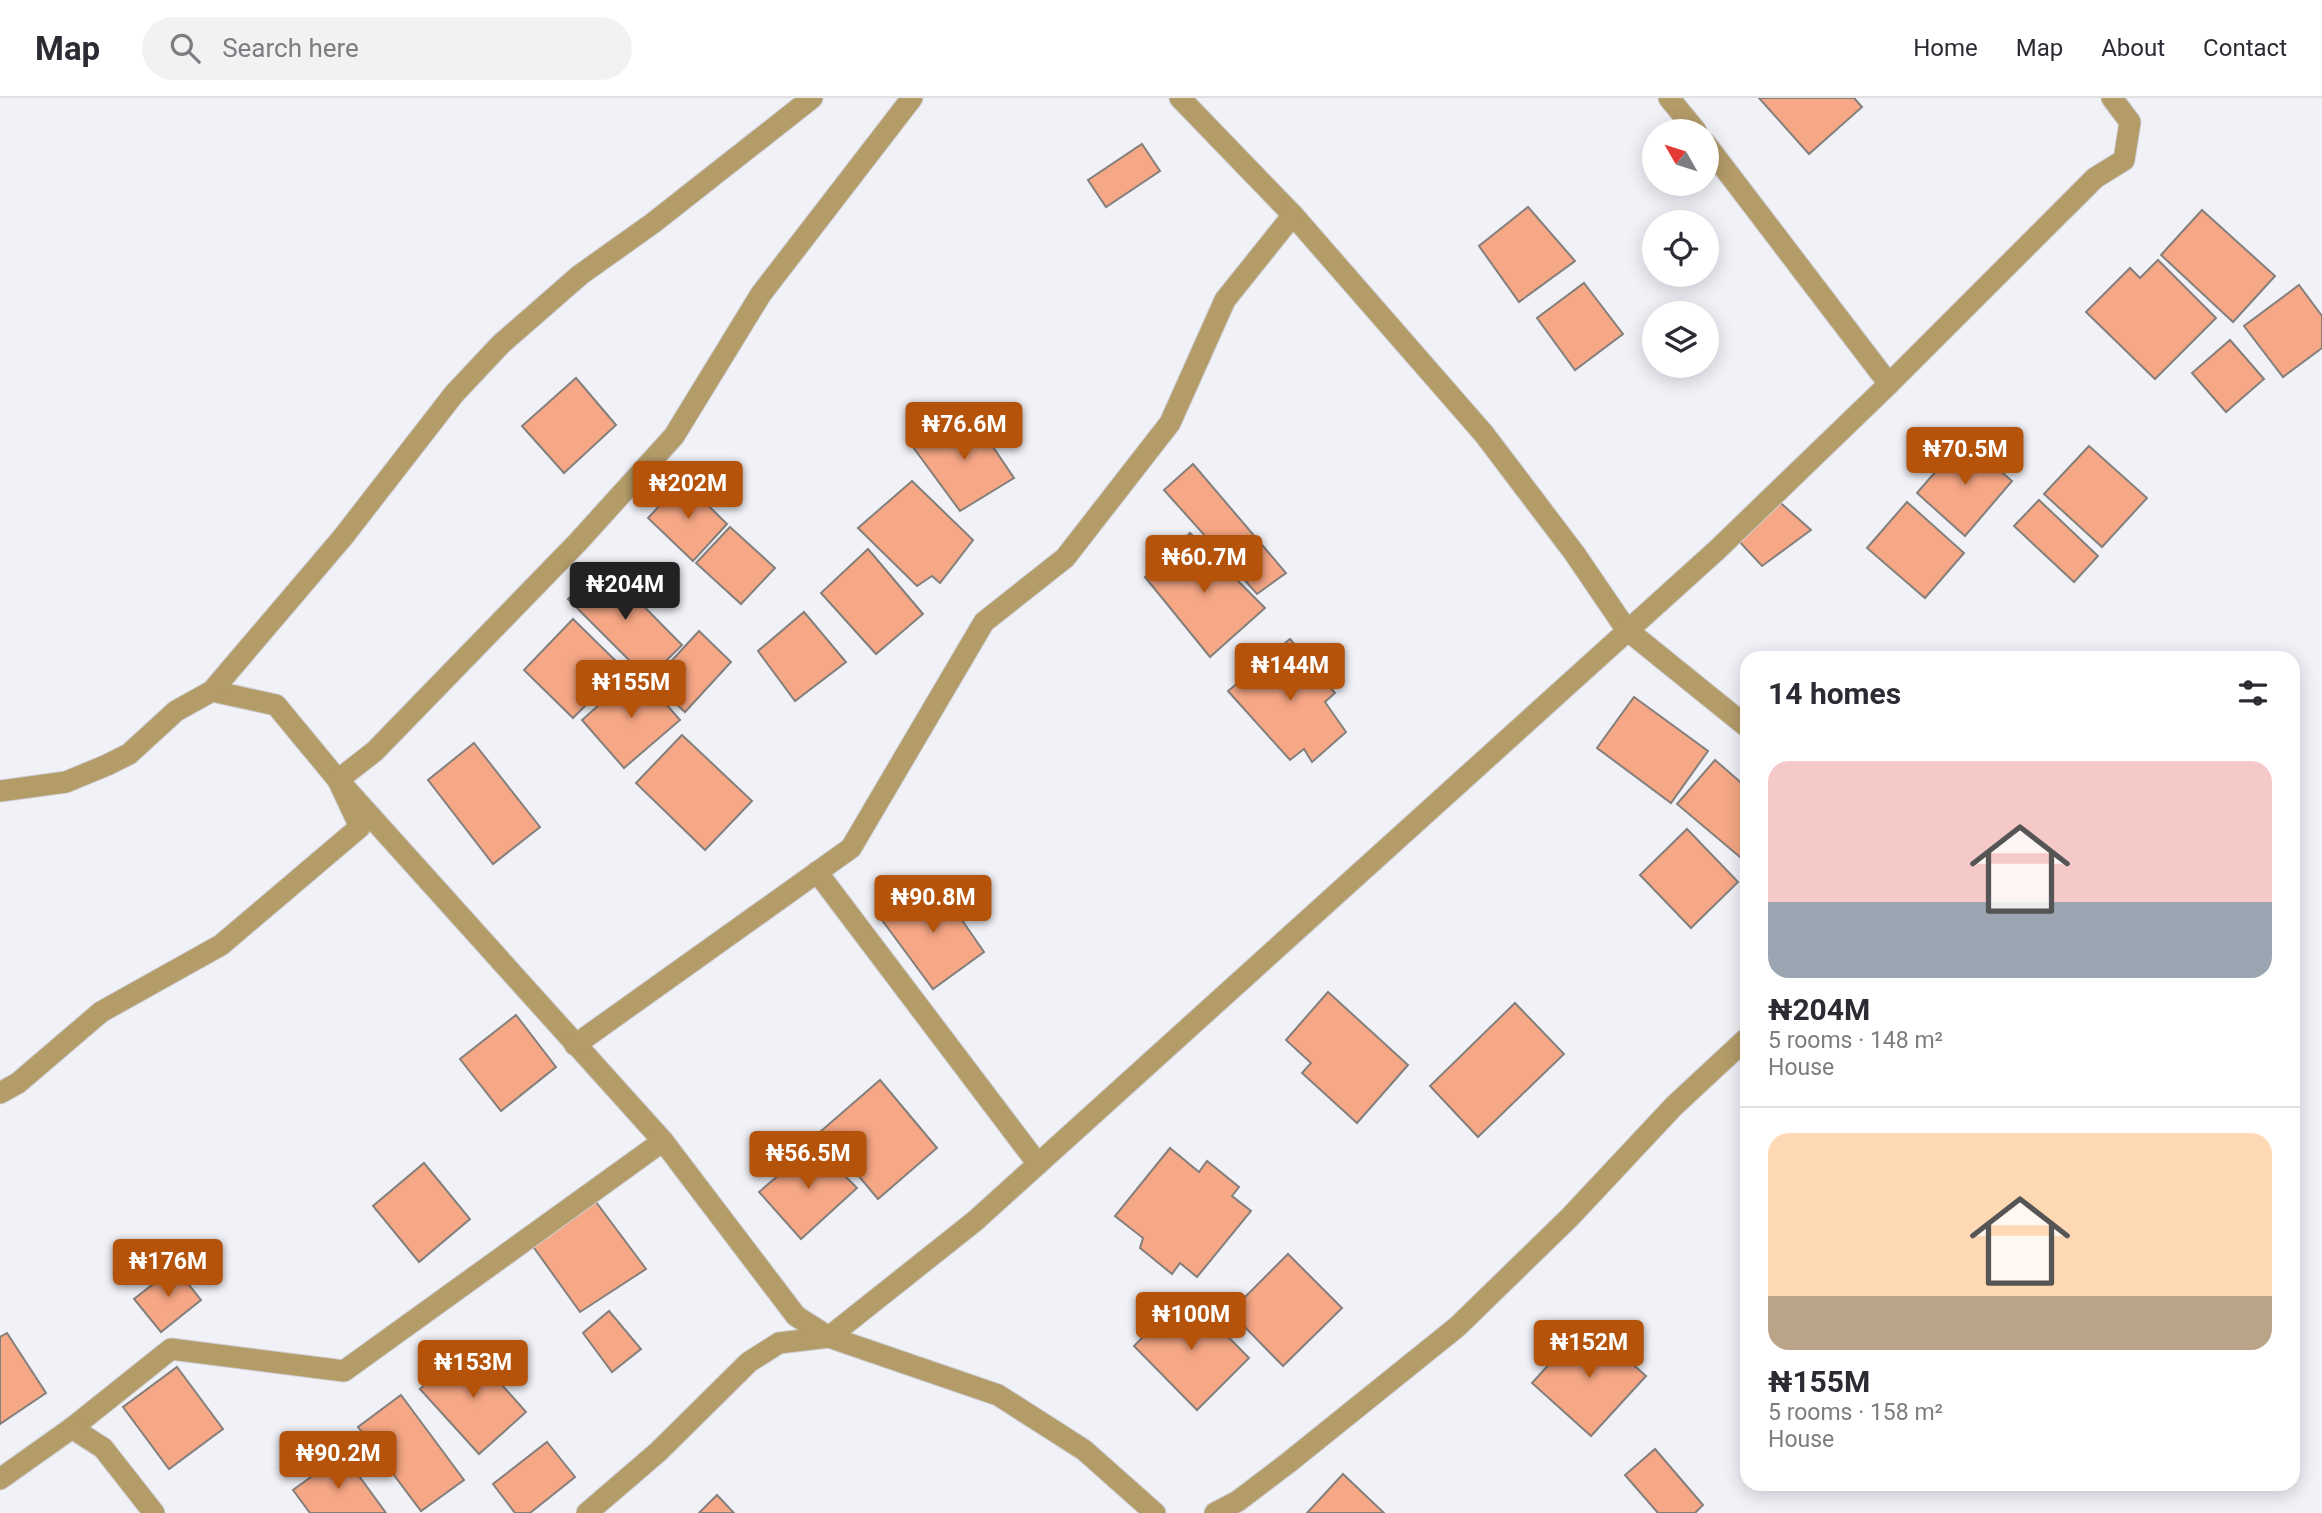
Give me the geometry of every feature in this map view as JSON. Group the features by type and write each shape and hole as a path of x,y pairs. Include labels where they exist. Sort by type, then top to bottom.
{"street":[{"path":"0,791 66,782 107,765 129,754 176,711 212,691 344,537 454,394 501,344 580,275 653,223 812,98"},
{"path":"338,780 375,751 578,542 674,436 761,294 912,98"},
{"path":"1180,98 1293,215 1484,434 1575,554 1626,629 1740,721"},
{"path":"1669,98 1686,119"},
{"path":"587,1513 658,1452 749,1362 779,1343 829,1337 975,1221 1626,629 1718,549 1889,384 2095,178 2124,160 2130,122 2112,98"},
{"path":"1719,161 1889,384"},
{"path":"575,1045 851,848 984,622 1065,558 1170,423 1225,300 1293,215"},
{"path":"212,691 276,705 338,780 663,1141 789,1307 829,1337 998,1395 1084,1450 1155,1513"},
{"path":"0,1093 18,1083 101,1013 221,945 360,827 338,780"},
{"path":"817,872 1038,1164"},
{"path":"1215,1513 1238,1501 1278,1471 1457,1326 1570,1217 1674,1106 1740,1046"},
{"path":"0,1479 72,1428 172,1349 344,1371 663,1141"},
{"path":"72,1428 103,1448 154,1513"}],"building":[{"path":"1759,98 1854,98 1862,107 1809,154"},
{"path":"1142,144 1160,171 1106,207 1088,180"},
{"path":"1528,207 1575,261 1519,302 1479,246"},
{"path":"2202,210 2275,276 2233,322 2161,255"},
{"path":"2158,260 2216,318 2155,379 2086,312 2130,268 2140,278"},
{"path":"1584,283 1623,334 1575,370 1537,318"},
{"path":"2299,285 2322,316 2322,348 2283,377 2244,326"},
{"path":"2230,340 2264,379 2226,412 2192,373"},
{"path":"576,378 616,425 564,473 522,426"},
{"path":"970,413 1014,478 960,511 913,447"},
{"path":"1964,439 2012,481 1965,536 1917,493"},
{"path":"2089,446 2147,498 2102,547 2044,494"},
{"path":"1193,464 1286,573 1257,594 1164,490"},
{"path":"683,481 727,524 693,561 648,518"},
{"path":"912,481 973,540 940,583 932,576 917,586 858,528"},
{"path":"1775,498 1811,530 1762,566 1736,538"},
{"path":"2039,500 2098,556 2074,582 2014,526"},
{"path":"1907,502 1964,553 1925,598 1867,548"},
{"path":"730,527 775,568 741,604 696,563"},
{"path":"1190,533 1265,608 1210,657 1145,577"},
{"path":"868,549 923,614 876,654 821,593"},
{"path":"603,565 682,645 648,679 568,599"},
{"path":"804,612 846,662 795,701 758,651"},
{"path":"573,619 623,668 573,718 524,670"},
{"path":"699,631 731,662 685,712 652,682"},
{"path":"1290,639 1335,693 1325,702 1346,732 1312,762 1304,749 1290,760 1228,691"},
{"path":"637,671 680,720 624,768 582,720"},
{"path":"1634,697 1708,751 1671,803 1597,748"},
{"path":"682,735 752,801 705,850 636,783"},
{"path":"474,743 540,827 493,864 428,780"},
{"path":"1715,760 1740,782 1740,857 1677,804"},
{"path":"1687,829 1738,882 1691,928 1640,875"},
{"path":"935,881 984,952 933,989 882,920"},
{"path":"1328,992 1408,1065 1357,1123 1302,1073 1311,1063 1286,1040"},
{"path":"1515,1003 1564,1054 1478,1137 1430,1086"},
{"path":"516,1015 556,1067 501,1111 460,1059"},
{"path":"880,1080 937,1148 878,1199 821,1131"},
{"path":"814,1145 857,1188 801,1239 759,1192"},
{"path":"1170,1148 1199,1172 1207,1161 1239,1187 1232,1196 1251,1211 1197,1277 1180,1263 1172,1274 1140,1248 1143,1238 1115,1216"},
{"path":"424,1163 470,1219 419,1262 373,1206"},
{"path":"596,1202 646,1269 580,1312 532,1245"},
{"path":"1288,1254 1342,1308 1283,1366 1230,1312"},
{"path":"175,1267 201,1300 161,1332 134,1299"},
{"path":"1186,1294 1249,1358 1197,1410 1134,1346"},
{"path":"609,1311 641,1349 612,1372 583,1333"},
{"path":"1587,1323 1646,1376 1591,1436 1532,1383"},
{"path":"7,1333 46,1393 0,1424 0,1337"},
{"path":"467,1346 526,1412 479,1454 420,1389"},
{"path":"177,1367 223,1429 169,1469 123,1407"},
{"path":"401,1395 464,1480 421,1511 358,1427"},
{"path":"547,1442 575,1477 530,1513 515,1513 493,1484"},
{"path":"1655,1449 1703,1505 1695,1513 1658,1513 1625,1475"},
{"path":"343,1454 386,1513 310,1513 293,1490"},
{"path":"1343,1474 1384,1513 1307,1513"},
{"path":"717,1495 734,1513 699,1513"}]}
